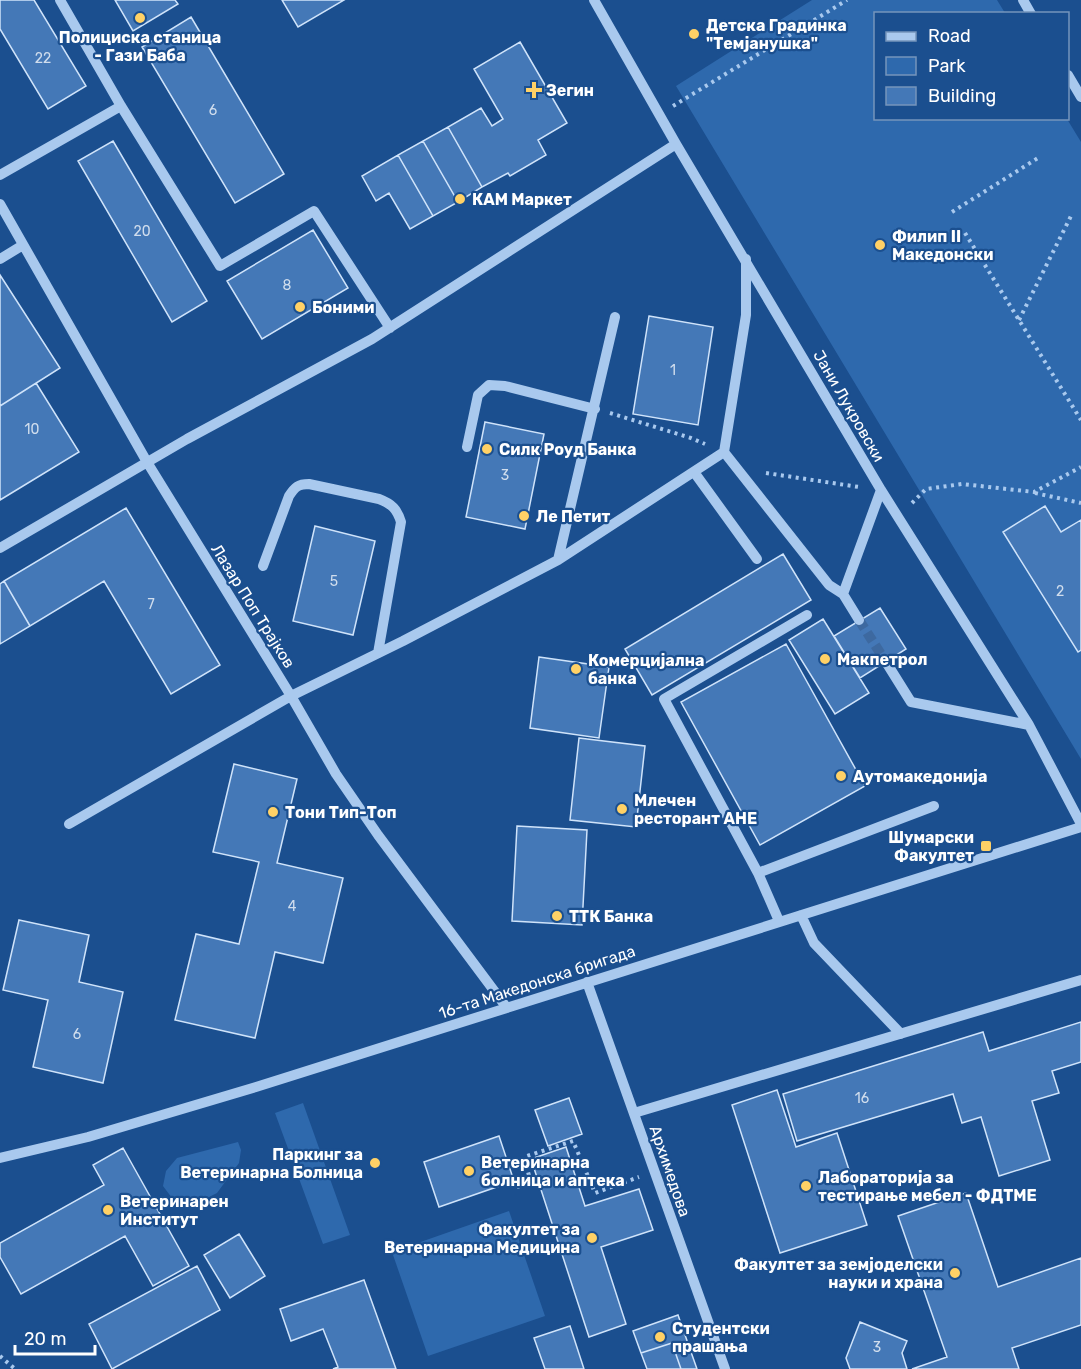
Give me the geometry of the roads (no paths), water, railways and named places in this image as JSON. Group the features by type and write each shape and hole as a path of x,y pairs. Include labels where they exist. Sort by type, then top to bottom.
{"street":[{"path":"60,0 220,266 314,211 390,328"},
{"name":"Јани Лукровски","path":"594,0 676,144 881,490 1029,725 1081,826"},
{"path":"1069,77 1081,98"},
{"path":"0,175 122,106"},
{"path":"0,548 147,462 390,328 676,144"},
{"name":"Лазар Поп Трајков","path":"0,204 147,462 348,792 507,1008"},
{"path":"0,260 23,245"},
{"path":"69,824 291,696 558,560 724,452 746,315 746,259"},
{"path":"558,560 615,317"},
{"path":"467,447 478,395 489,385 505,386 595,409"},
{"path":"724,452 829,585 843,594 860,620"},
{"path":"694,472 758,559"},
{"path":"263,566 289,496 300,484 333,489 390,504 397,511 401,522 378,653"},
{"path":"843,594 881,490"},
{"path":"779,921 758,873 664,699 807,615"},
{"path":"885,662 911,702 1029,725"},
{"path":"758,873 934,806"},
{"name":"16-та Македонска бригада","path":"0,1158 88,1137 507,1008 1081,826"},
{"path":"801,915 814,943 901,1034"},
{"path":"634,1113 1081,980"},
{"name":"Архимедова","path":"588,982 725,1369"}],"tunnel":[{"path":"859,620 886,662"}],"place":[{"name":"Полициска станица - Гази Баба","path":"140,18"},
{"name":"Детска Градинка \"Темјанушка\"","path":"694,34"},
{"name":"Зегин","path":"534,90"},
{"name":"КАМ Маркет","path":"460,199"},
{"name":"Филип II Македонски","path":"880,245"},
{"name":"Боними","path":"300,307"},
{"name":"Силк Роуд Банка","path":"487,449"},
{"name":"Ле Петит","path":"524,516"},
{"name":"Макпетрол","path":"825,659"},
{"name":"Комерцијална банка","path":"576,669"},
{"name":"Аутомакедонија","path":"841,776"},
{"name":"Млечен ресторант АНЕ","path":"622,809"},
{"name":"Тони Тип-Топ","path":"273,812"},
{"name":"Шумарски Факултет","path":"986,846"},
{"name":"ТТК Банка","path":"557,916"},
{"name":"Паркинг за Ветеринарна Болница","path":"375,1163"},
{"name":"Ветеринарна болница и аптека","path":"469,1171"},
{"name":"Лабораторија за тестирање мебел - ФДТМЕ","path":"806,1186"},
{"name":"Ветеринарен Институт","path":"108,1210"},
{"name":"Факултет за Ветеринарна Медицина","path":"592,1238"},
{"name":"Факултет за земјоделски науки и храна","path":"955,1273"},
{"name":"Студентски прашања","path":"660,1337"}]}
